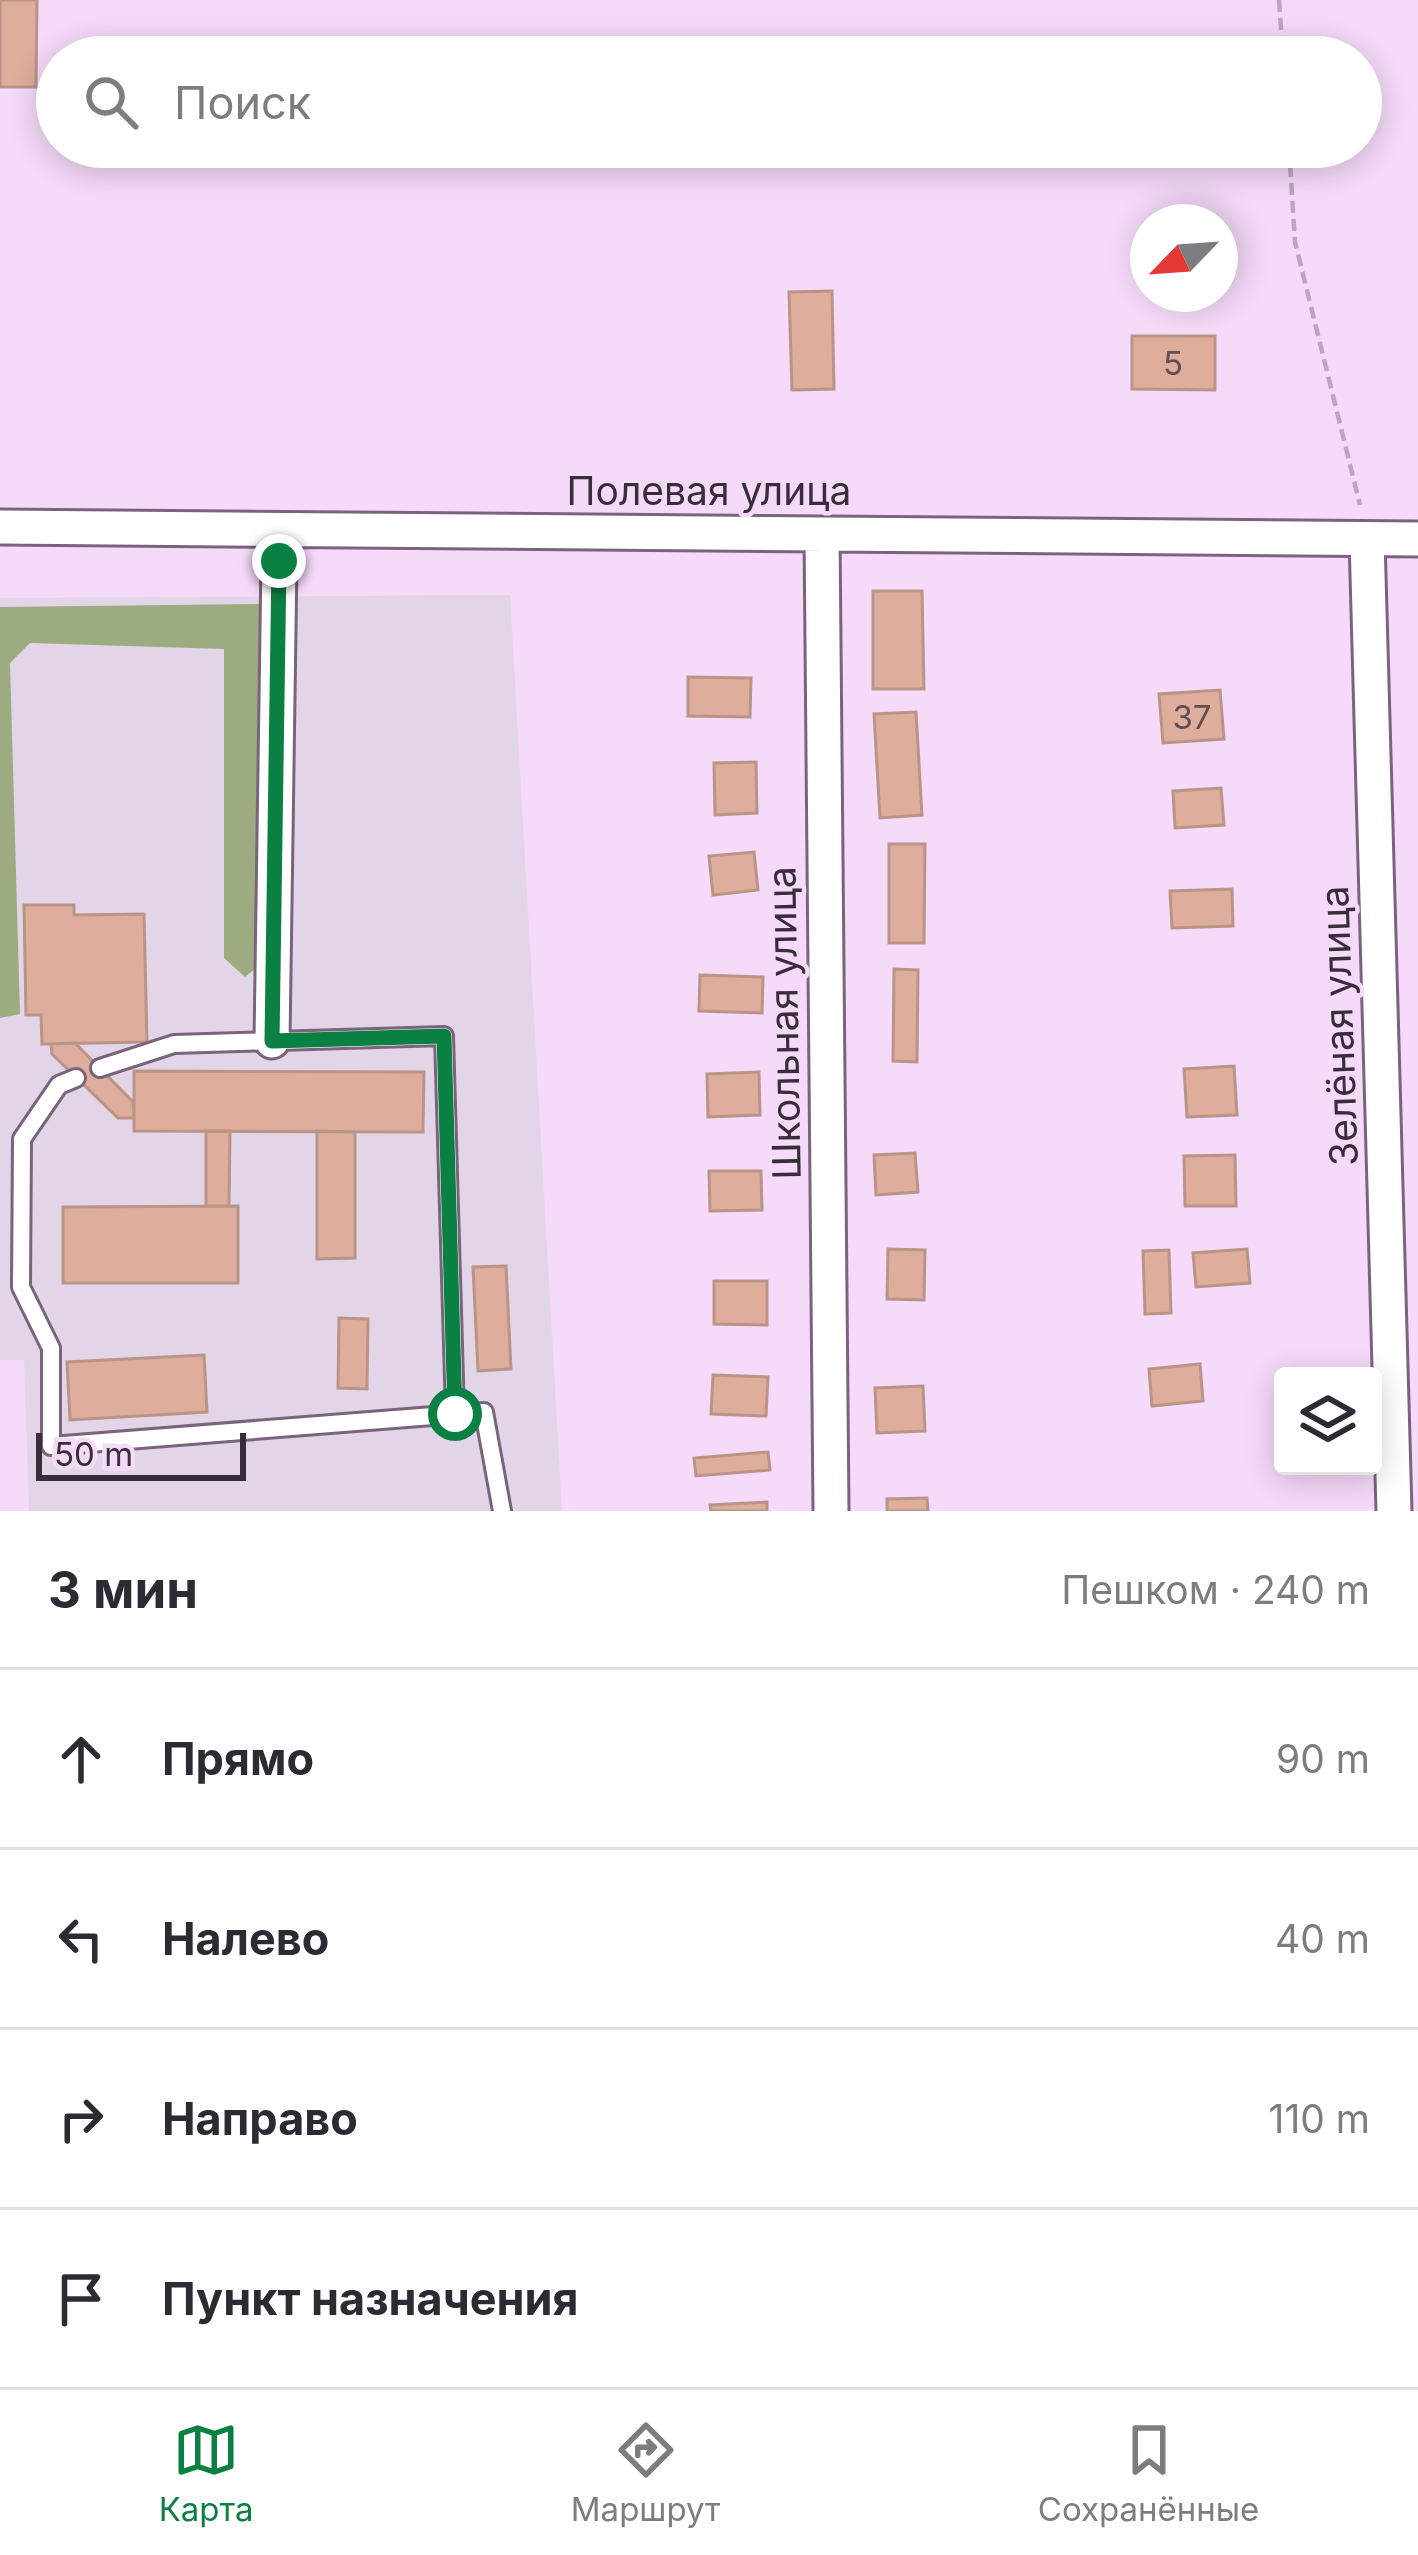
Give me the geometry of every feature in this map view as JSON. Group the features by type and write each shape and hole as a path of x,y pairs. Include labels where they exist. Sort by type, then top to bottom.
{"street":[{"name":"Полевая улица","path":"0,526 1418,539"},
{"name":"Школьная улица","path":"822,534 831,1511"},
{"name":"Зелёная улица","path":"1367,539 1394,1511"},
{"path":"272,1041 279,561"}],"lane":[{"path":"100,1068 173,1044 444,1036 455,1414"},
{"path":"76,1078 59,1084 22,1139 21,1287 51,1348 50,1446 484,1412 502,1511"}],"path":[{"path":"1280,0 1282,36"},
{"path":"1290,168 1295,242 1367,539"}],"shaded area":[{"path":"510,595 562,1511 29,1511 24,1360 0,1360 0,598"}],"green space":[{"path":"260,604 261,964 245,977 224,958 224,649 30,643 10,663 20,1014 0,1018 0,607"}],"building":[{"path":"0,0 37,0 36,87 0,87"},
{"path":"832,291 834,389 792,390 789,292"},
{"path":"1132,336 1215,336 1215,390 1132,389"},
{"path":"873,591 922,591 924,689 873,689"},
{"path":"688,677 751,678 750,717 688,716"},
{"path":"1220,690 1224,739 1163,743 1159,694"},
{"path":"916,712 922,815 880,818 874,714"},
{"path":"756,762 757,813 715,815 714,763"},
{"path":"1221,788 1224,825 1175,828 1173,791"},
{"path":"889,844 925,844 924,943 889,943"},
{"path":"754,852 758,890 713,895 709,856"},
{"path":"1232,889 1233,926 1172,928 1170,891"},
{"path":"24,905 74,905 74,915 144,914 147,1042 42,1044 41,1015 26,1015"},
{"path":"894,969 918,970 917,1062 893,1061"},
{"path":"700,975 763,977 762,1013 699,1011"},
{"path":"75,1043 133,1102 134,1118 118,1118 52,1054 51,1044"},
{"path":"1234,1066 1237,1115 1187,1117 1184,1069"},
{"path":"134,1071 424,1072 423,1132 134,1131"},
{"path":"759,1072 760,1115 708,1117 707,1074"},
{"path":"206,1131 230,1131 229,1206 206,1206"},
{"path":"317,1131 355,1132 355,1258 317,1259"},
{"path":"915,1153 918,1192 876,1195 874,1155"},
{"path":"1235,1155 1236,1206 1185,1206 1184,1156"},
{"path":"709,1171 761,1171 762,1210 710,1211"},
{"path":"238,1206 238,1283 63,1283 63,1207"},
{"path":"888,1249 925,1250 924,1300 887,1299"},
{"path":"1247,1249 1250,1283 1196,1287 1193,1253"},
{"path":"1169,1250 1171,1313 1145,1314 1143,1251"},
{"path":"506,1266 511,1369 478,1371 473,1267"},
{"path":"714,1281 767,1281 767,1325 714,1324"},
{"path":"339,1318 368,1319 367,1389 338,1388"},
{"path":"204,1355 207,1412 70,1420 67,1362"},
{"path":"1200,1364 1203,1401 1152,1406 1149,1369"},
{"path":"713,1375 768,1377 766,1416 711,1414"},
{"path":"923,1386 925,1431 877,1433 875,1388"},
{"path":"768,1452 770,1470 696,1476 694,1458"},
{"path":"927,1498 928,1511 887,1511 887,1499"},
{"path":"767,1502 767,1511 711,1511 710,1505"}],"route":[{"path":"279,561 272,1041 444,1036 455,1414"}]}
